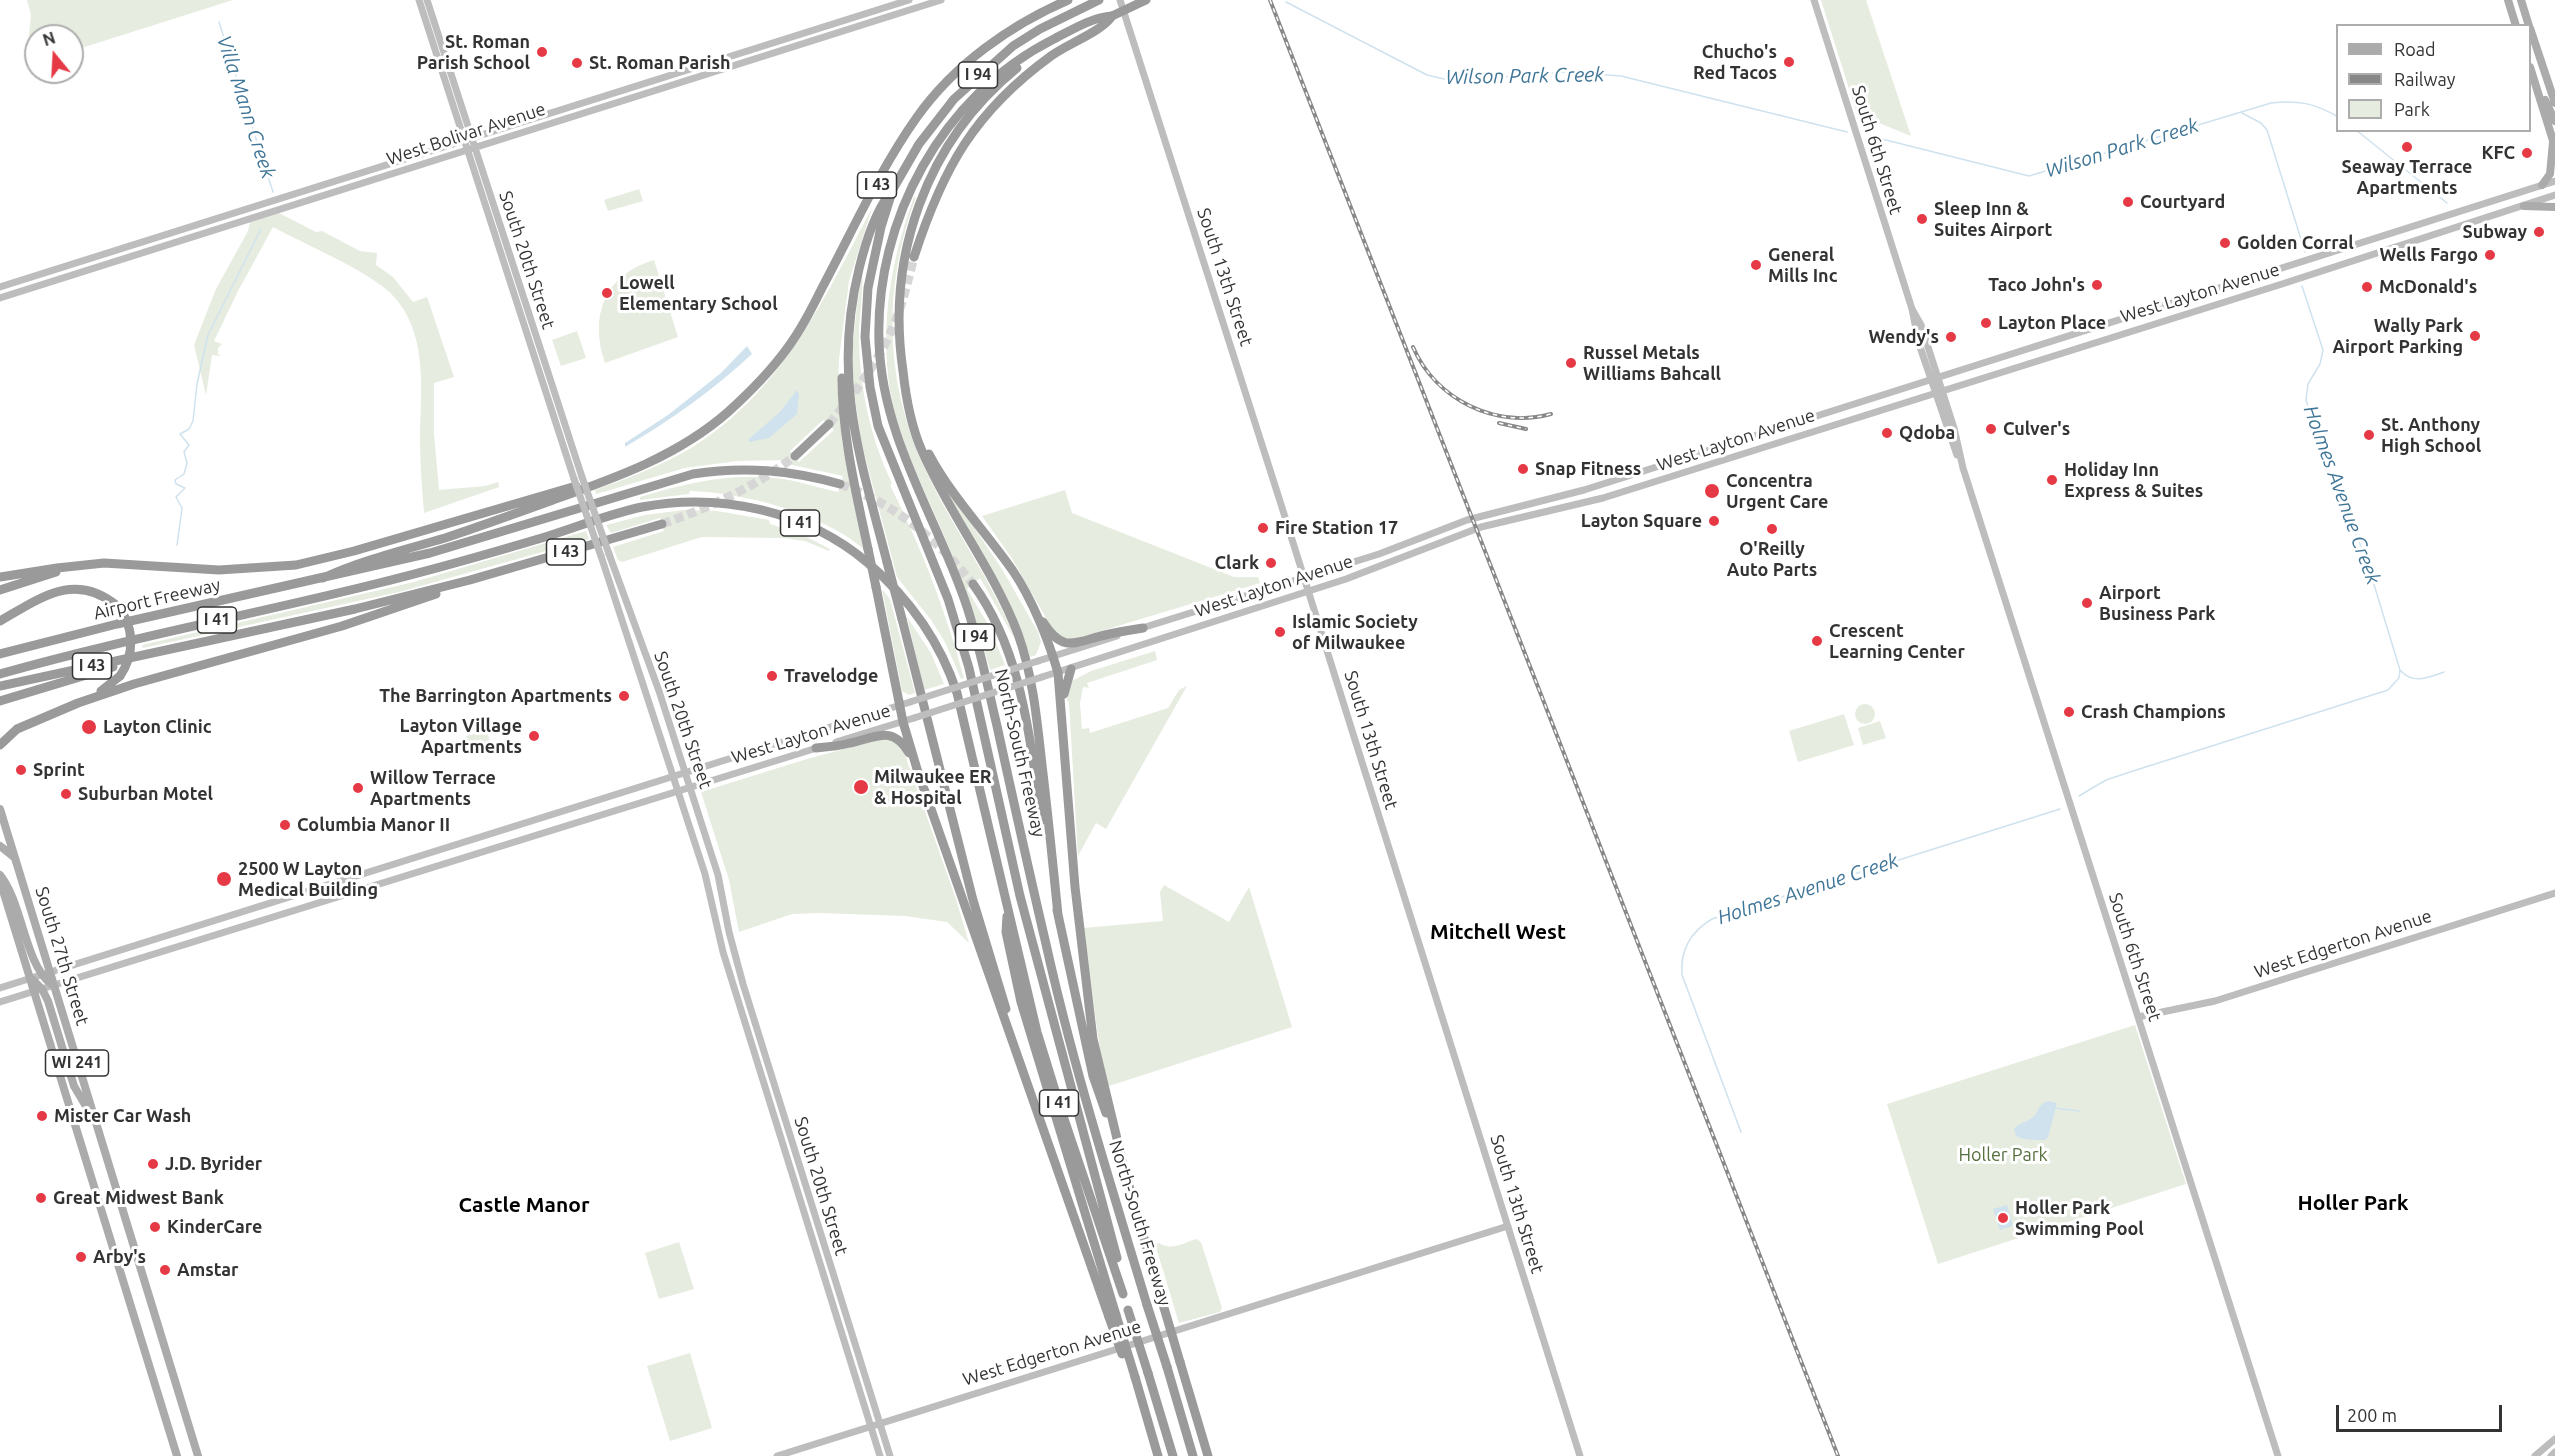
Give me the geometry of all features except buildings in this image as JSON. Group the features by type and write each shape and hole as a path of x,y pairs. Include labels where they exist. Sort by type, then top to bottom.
{"highway":[{"name":"I 43","path":"323,578 351,565 483,525 613,477 659,458 702,433 751,391 786,350 804,323 884,172 917,117 939,91 997,38 1068,0"},
{"name":"North-South Freeway","path":"1099,0 1040,28 1013,46 977,76 938,118 919,144 893,189 874,257 866,311 867,362 873,406 886,450 948,599 969,668 1020,896 1119,1266 1123,1294 1173,1456"},
{"name":"North-South Freeway","path":"1146,0 1062,35 1021,58 972,99 947,128 925,160 901,212 889,250 879,315 879,346 883,386 900,448 965,601 983,667 1075,1063 1194,1456"},
{"path":"914,257 944,177 980,122 1021,80 1064,46 1108,23 1112,16"},
{"path":"1058,915 1036,709 1029,670 1008,611 930,470 911,420 898,330 898,297 907,240 926,186 952,139 972,113 1008,75 1062,35"},
{"path":"893,189 878,215 864,250 850,317 847,352 849,399 853,426 973,900 1044,1131"},
{"path":"847,352 843,358 842,371 844,426 903,722 917,769 1044,1131 1112,1316 1157,1453"},
{"path":"905,387 922,439 933,462 1014,573 1054,656 1062,706 1075,887 1093,1039 1125,1172"},
{"path":"795,456 829,424"},
{"name":"I 41","path":"323,578 472,541 693,474 732,469 773,470 840,484"},
{"path":"0,577 88,564 219,570 296,565 354,551 594,480 613,477"},
{"name":"I 41","path":"0,674 115,644 375,584 642,507 704,502 732,504 760,509 834,539 855,553 903,596 929,630 949,667 1037,1032 1123,1294"},
{"name":"I 43","path":"0,686 355,609 470,580 662,524"},
{"path":"0,590 88,564"},
{"name":"Airport Freeway","path":"0,654 117,624 323,578"},
{"path":"0,744 17,729 78,703 168,673 353,623 465,586 470,580"},
{"name":"I 41","path":"973,584 1000,631 1018,677 1058,915 1093,1076 1125,1172 1208,1456"},
{"path":"0,621 51,594 68,589 91,591 116,606 127,621 131,639 129,659 120,676 106,688 78,703"},
{"path":"1031,605 1054,637 1065,643 1074,644 1104,635 1143,628"},
{"path":"0,701 107,669 165,656 184,646"},
{"path":"1062,706 1071,669"},
{"path":"816,748 850,743 884,734 892,736 905,746 917,769"},
{"path":"1008,908 1006,932 1021,1002 1112,1316"}],"main road":[{"path":"2508,0 2515,24"},
{"path":"2521,0 2528,24"},
{"path":"2533,52 2555,103"},
{"path":"2531,73 2554,141 2550,174 2542,185"},
{"path":"2533,79 2555,121"},
{"path":"2524,206 2555,207"},
{"name":"South 27th Street","path":"0,809 4,835 15,858 46,974"},
{"path":"0,846 15,858"},
{"path":"0,875 10,887 35,959 53,986"},
{"name":"South 27th Street","path":"0,881 31,978"},
{"path":"31,978 48,1001 74,1086 93,1119"},
{"name":"South 27th Street","path":"53,986 93,1119 152,1300 198,1456"},
{"name":"South 27th Street","path":"38,990 177,1456"}],"street":[{"name":"South 20th Street","path":"419,0 471,148 578,478 605,555 623,594 659,691 686,773 721,887 729,932 743,984 890,1456"},
{"name":"South 20th Street","path":"427,0 468,139"},
{"name":"West Bolivar Avenue","path":"0,287 908,0"},
{"path":"908,0 910,10"},
{"name":"West Bolivar Avenue","path":"0,298 941,0"},
{"name":"South 13th Street","path":"1119,0 1305,578 1580,1456"},
{"name":"South 6th Street","path":"1814,0 1912,309 1919,344 1934,379 1958,460 1963,468 2278,1456"},
{"name":"West Layton Avenue","path":"0,988 1305,578 1379,554 1467,520 1584,490 2555,181"},
{"name":"West Layton Avenue","path":"0,1002 1071,669 1378,568 1481,527 1603,498 2555,195"},
{"path":"59,268 62,278"},
{"name":"South 20th Street","path":"605,555 614,597 705,874 726,963 880,1456"},
{"path":"614,597 623,594"},
{"name":"West Edgerton Avenue","path":"2138,1017 2215,1001 2555,893"},
{"name":"West Edgerton Avenue","path":"777,1456 1508,1226"},
{"path":"2535,1456 2555,1438"},
{"path":"2551,1456 2555,1452"}],"green space":[{"path":"27,0 233,0 84,47 84,24 30,24 31,15"},
{"path":"1821,0 1866,0 1911,136 1857,114"},
{"path":"639,189 643,201 608,211 604,200"},
{"path":"914,197 916,197 905,230 893,298 892,332 895,366 910,432 923,465 996,597 1017,643 980,578 967,589 989,626 1005,665 990,670 956,565 905,444 890,390 887,365 887,316 899,244"},
{"path":"872,208 849,281 839,359 838,387 842,441 866,551 828,526 806,516 759,501 690,491 689,494 640,500 640,497 693,483 746,477 783,479 838,492 843,476 788,464 783,460 737,461 685,468 596,494 595,490 656,466 691,448 723,425 751,400 798,341 818,309","holes":["823,420 834,430 799,462 790,451"]},
{"path":"279,213 316,232 322,231 360,251 377,253 376,265 393,277 413,302 427,297 454,377 434,383 434,434 439,490 485,486 498,482 499,487 424,513 420,448 421,378 415,337 408,318 397,301 369,277 273,227 214,341 222,344 218,348 218,354 221,356 212,355 206,395 194,345 216,289 248,231 250,222"},
{"path":"654,260 678,337 605,363 600,346 599,329 600,314 605,300 612,287 623,276"},
{"path":"862,276 859,335 861,373 867,411 884,466 892,483 890,485 941,603 964,678 961,679 945,642 931,620 897,577 861,441 852,376 852,353"},
{"path":"577,331 586,358 561,366 552,340"},
{"path":"942,480 1002,569 1038,632 1041,642 1036,655 1030,657 1013,612 940,482"},
{"path":"1065,490 1072,513 1234,577 1258,577 1260,583 1068,641 1053,630 1011,557 982,516"},
{"path":"684,510 717,511 769,520 770,524 801,534 830,549 829,551 805,541 783,538 702,537 622,562 618,560 613,547 664,531 660,518 611,533 606,525 645,515"},
{"path":"586,531 589,539 399,592 143,648 142,645 414,582"},
{"path":"882,589 890,599 915,693 909,695 902,691"},
{"path":"907,617 931,653 944,684 924,690"},
{"path":"1155,651 1157,660 1087,683 1089,688 1083,687 1080,703 1082,729 1089,728 1090,733 1168,708 1179,690 1187,686 1106,829 1096,823 1078,856 1069,702 1067,700 1070,682 1091,671"},
{"path":"1865,704 1872,707 1875,714 1872,721 1865,724 1858,721 1855,714 1858,707"},
{"path":"1844,714 1854,745 1798,762 1789,731"},
{"path":"1880,721 1886,738 1863,745 1858,728"},
{"path":"487,731 491,745 471,751 466,736"},
{"path":"885,738 894,740 905,755 956,899 969,943 947,922 905,916 792,914 739,932 729,880 701,792 807,759"},
{"path":"1164,885 1229,922 1249,887 1292,1027 1109,1086 1102,1064 1083,928 1163,921 1160,892"},
{"name":"Holler Park","path":"2135,1025 2186,1184 1938,1264 1887,1104"},
{"path":"1196,1239 1201,1242 1222,1308 1220,1312 1179,1323 1155,1244 1173,1246"},
{"path":"679,1242 694,1289 659,1299 645,1253"},
{"path":"690,1353 712,1428 670,1441 647,1366"}],"water":[{"path":"747,346 752,354 722,380 675,415 625,447 625,443 668,415 721,373"},
{"path":"797,390 799,394 797,414 769,438 749,442 749,439 780,412"},
{"path":"2048,1101 2057,1103 2048,1137 2045,1140 2037,1140 2016,1136 2014,1129 2033,1117 2041,1105"},
{"name":"Holler Park Swimming Pool","path":"2007,1205 2013,1226 2000,1230 1993,1209"}],"waterway":[{"name":"Wilson Park Creek","path":"1286,2 1427,75 1444,79 1463,80 1566,72 1621,76 1847,132"},
{"name":"Villa Mann Creek","path":"219,22 273,192"},
{"name":"Wilson Park Creek","path":"1870,136 2029,176 2271,103 2306,104 2321,108 2336,116"},
{"name":"Holmes Avenue Creek","path":"2242,113 2261,123 2267,130 2305,252"},
{"name":"Wilson Park Creek","path":"2358,132 2447,203"},
{"name":"Villa Mann Creek","path":"177,545 182,508 176,497 185,488 176,484 175,480 184,474 187,463 184,452 189,445 180,434 189,429 193,421 197,384 208,335 261,229"},
{"name":"Holmes Avenue Creek","path":"2079,796 2106,780 2388,690 2399,678 2400,670 2365,555 2335,489 2306,400 2308,384 2320,364 2323,350 2302,286"},
{"name":"Holmes Avenue Creek","path":"2401,671 2416,679 2444,672"},
{"name":"Holmes Avenue Creek","path":"1741,1132 1682,975 1685,950 1692,936 1712,919 2060,809"},
{"path":"2054,1108 2079,1111"}],"tunnel":[{"path":"829,424 862,382 889,336 914,257"},
{"path":"662,524 731,496 764,478 795,456"},
{"path":"840,484 879,502 914,525 944,552 973,584"}],"railway":[{"path":"1270,0 1838,1456"},
{"path":"1413,347 1423,366 1437,382 1470,406 1509,417 1530,418 1551,414"},
{"path":"1499,423 1526,429"}],"place":[{"name":"St. Roman Parish School","path":"542,52"},
{"name":"Chucho's Red Tacos","path":"1789,62"},
{"name":"St. Roman Parish","path":"577,63"},
{"name":"Seaway Terrace Apartments","path":"2407,147"},
{"name":"KFC","path":"2527,153"},
{"name":"Courtyard","path":"2128,202"},
{"name":"Sleep Inn & Suites Airport","path":"1922,219"},
{"name":"Subway","path":"2539,232"},
{"name":"Golden Corral","path":"2225,243"},
{"name":"Wells Fargo","path":"2490,255"},
{"name":"General Mills Inc","path":"1756,265"},
{"name":"Taco John's","path":"2097,285"},
{"name":"McDonald's","path":"2367,287"},
{"name":"Lowell Elementary School","path":"607,293"},
{"name":"Layton Place","path":"1986,323"},
{"name":"Wally Park Airport Parking","path":"2475,336"},
{"name":"Wendy's","path":"1951,337"},
{"name":"Russel Metals Williams Bahcall","path":"1571,363"},
{"name":"Culver's","path":"1991,429"},
{"name":"Qdoba","path":"1887,433"},
{"name":"St. Anthony High School","path":"2369,435"},
{"name":"Snap Fitness","path":"1523,469"},
{"name":"Holiday Inn Express & Suites","path":"2052,480"},
{"name":"Concentra Urgent Care","path":"1712,491"},
{"name":"Layton Square","path":"1714,521"},
{"name":"Fire Station 17","path":"1263,528"},
{"name":"O'Reilly Auto Parts","path":"1772,529"},
{"name":"Clark","path":"1271,563"},
{"name":"Airport Business Park","path":"2087,603"},
{"name":"Islamic Society of Milwaukee","path":"1280,632"},
{"name":"Crescent Learning Center","path":"1817,641"},
{"name":"Travelodge","path":"772,676"},
{"name":"The Barrington Apartments","path":"624,696"},
{"name":"Crash Champions","path":"2069,712"},
{"name":"Layton Clinic","path":"89,727"},
{"name":"Layton Village Apartments","path":"534,736"},
{"name":"Sprint","path":"21,770"},
{"name":"Milwaukee ER & Hospital","path":"861,787"},
{"name":"Willow Terrace Apartments","path":"358,788"},
{"name":"Suburban Motel","path":"66,794"},
{"name":"Columbia Manor II","path":"285,825"},
{"name":"2500 W Layton Medical Building","path":"224,879"},
{"name":"Mister Car Wash","path":"42,1116"},
{"name":"J.D. Byrider","path":"153,1164"},
{"name":"Great Midwest Bank","path":"41,1198"},
{"name":"Holler Park Swimming Pool","path":"2003,1218"},
{"name":"KinderCare","path":"155,1227"},
{"name":"Arby's","path":"81,1257"},
{"name":"Amstar","path":"165,1270"}],"district":[{"name":"Mitchell West","path":"1498,932"},
{"name":"Holler Park","path":"2353,1203"},
{"name":"Castle Manor","path":"524,1205"}]}
